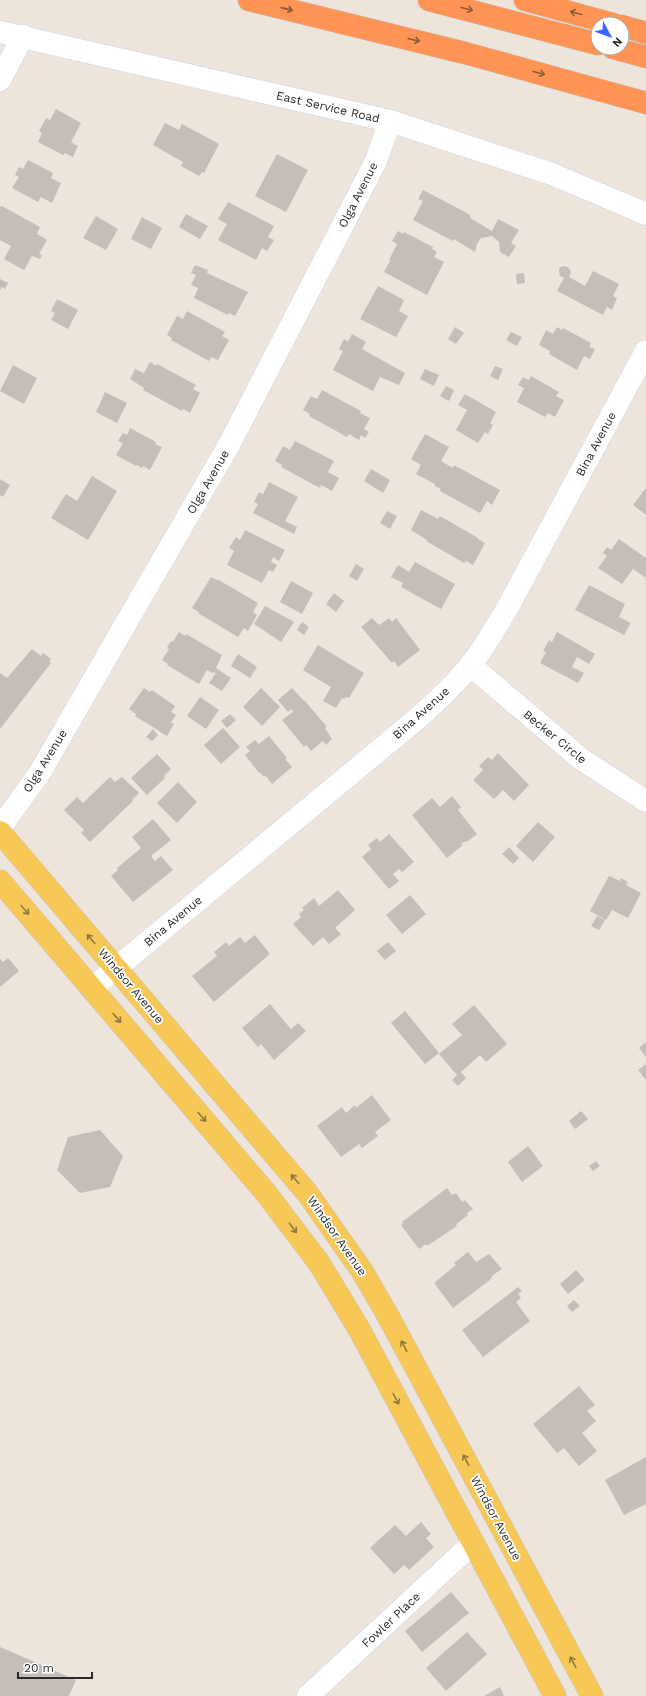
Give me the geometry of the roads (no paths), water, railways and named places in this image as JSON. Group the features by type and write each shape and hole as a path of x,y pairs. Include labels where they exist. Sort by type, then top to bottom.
{"highway":[{"path":"249,0 465,53 646,103"},
{"path":"429,0 590,42"},
{"path":"525,0 590,18"},
{"path":"630,28 646,33"},
{"path":"630,53 646,57"}],"main road":[{"name":"Windsor Avenue","path":"0,832 263,1140 308,1194 337,1234 362,1271 380,1302 592,1696"},
{"path":"0,881 266,1193 304,1242 346,1306 555,1696"},
{"path":"410,1426 436,1406"}],"street":[{"name":"East Service Road","path":"0,32 23,36 390,121 552,174 646,214"},
{"path":"0,80 23,36"},
{"name":"Olga Avenue","path":"0,828 39,774 230,443 376,161 390,121"},
{"name":"Bina Avenue","path":"92,988 412,723 440,698 470,665 484,646 508,607 646,351"},
{"name":"Becker Circle","path":"470,665 581,759 646,801"},
{"name":"Fowler Place","path":"308,1696 474,1543"}]}
